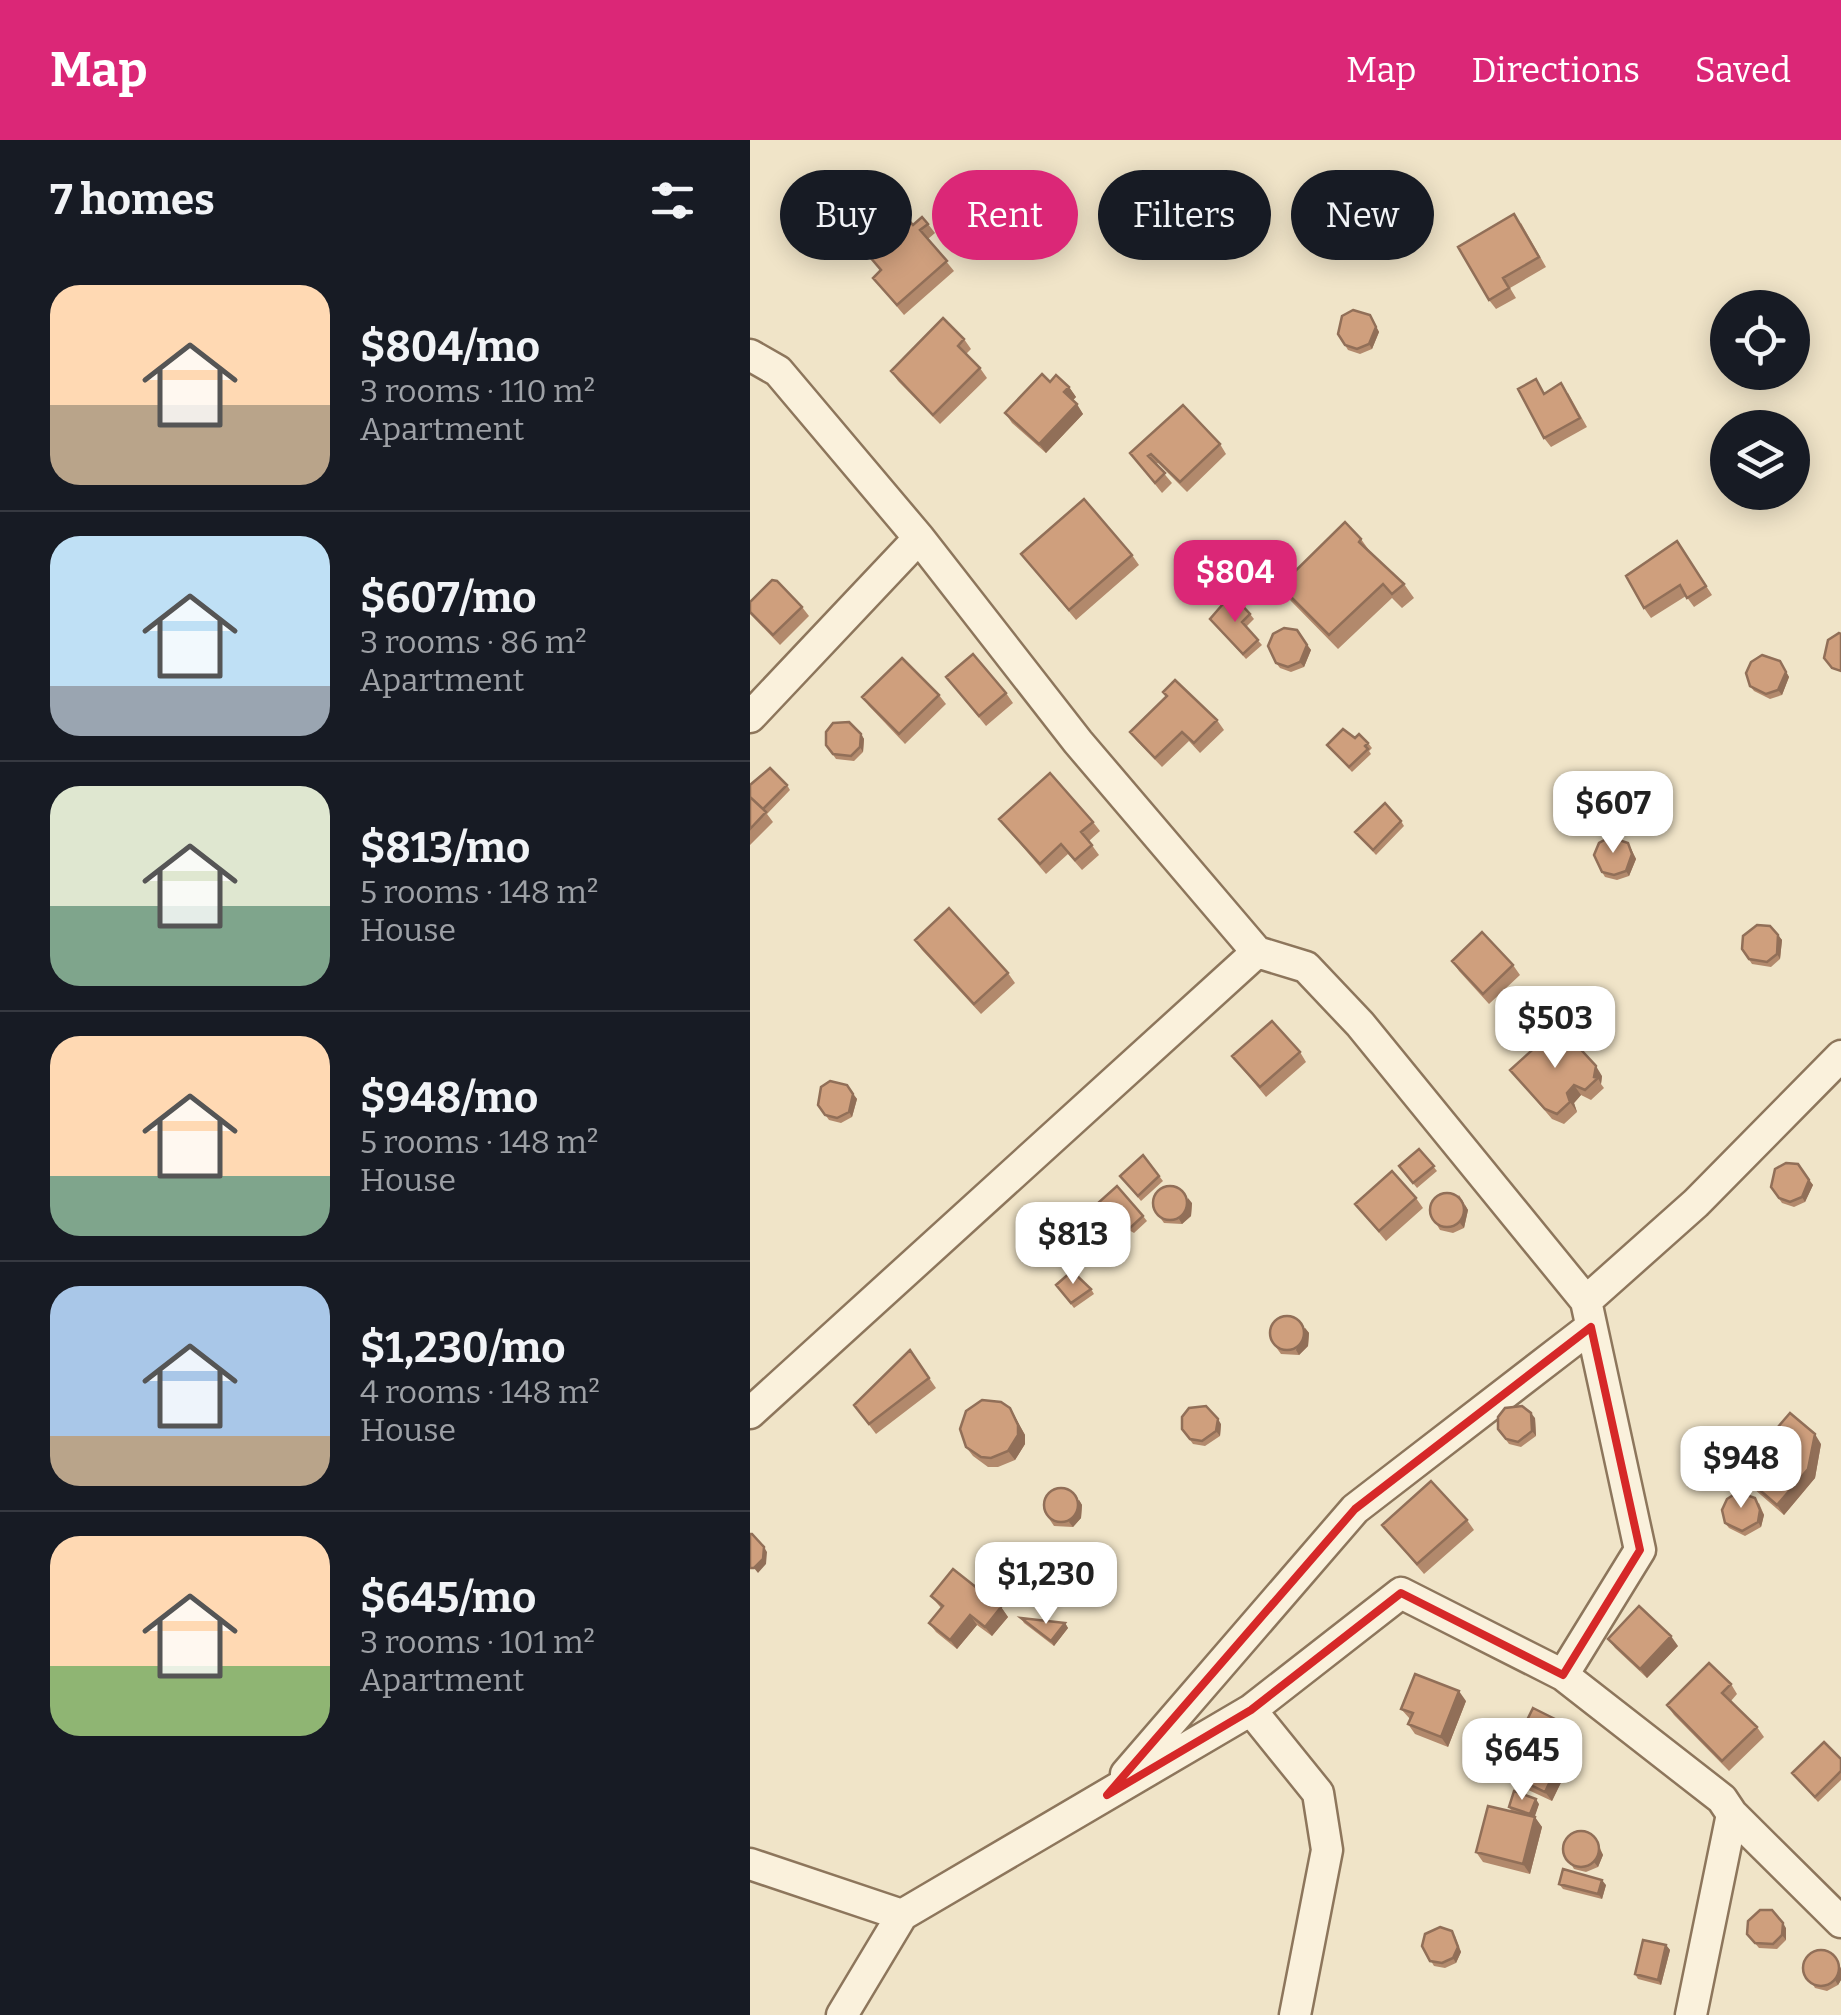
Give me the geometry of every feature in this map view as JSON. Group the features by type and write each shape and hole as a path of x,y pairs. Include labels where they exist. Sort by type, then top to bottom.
{"street":[{"path":"750,355 778,371 919,538 1078,742 1257,952 1306,967 1360,1024 1588,1314 1640,1550 1564,1674"},
{"path":"750,717 919,538"},
{"path":"750,1414 1257,952"},
{"path":"1108,1795 1355,1510 1588,1314 1841,1056"},
{"path":"842,2015 902,1915 1252,1710 1401,1592 1564,1674 1722,1799 1732,1814 1841,1922"},
{"path":"1252,1710 1318,1793 1327,1850 1295,2015"},
{"path":"1691,2015 1732,1814"},
{"path":"750,1864 902,1915"}],"highlighted area":[{"path":"1591,1327 1640,1550 1563,1675 1401,1593 1251,1710 1107,1795 1355,1509"}],"building":[{"path":"1514,214 1539,257 1503,278 1509,288 1489,300 1458,247"},
{"path":"922,217 928,224 920,230 932,244 932,260 947,261 897,305 873,278 881,270 872,260 912,260 912,224"},
{"path":"1353,310 1370,315 1376,327 1369,344 1357,349 1345,345 1338,334 1342,316"},
{"path":"943,318 964,339 958,346 980,368 933,415 891,371"},
{"path":"1042,374 1050,382 1056,375 1069,387 1064,392 1077,404 1039,444 1005,413"},
{"path":"1536,379 1544,394 1561,383 1580,418 1544,438 1518,389"},
{"path":"1183,405 1220,444 1180,482 1151,454 1148,456 1165,473 1155,483 1130,453"},
{"path":"1084,499 1132,555 1069,610 1021,554"},
{"path":"1345,522 1361,539 1359,542 1404,584 1392,594 1383,584 1329,635 1280,586"},
{"path":"1677,541 1706,586 1687,598 1680,585 1644,608 1626,576"},
{"path":"772,580 802,607 773,635 750,612 750,602"},
{"path":"1229,597 1250,614 1242,622 1258,640 1243,654 1210,619"},
{"path":"1284,628 1297,630 1307,645 1300,662 1288,667 1276,663 1268,646 1273,634"},
{"path":"1839,633 1841,671 1832,668 1824,658 1828,640"},
{"path":"973,654 1006,693 979,716 946,677"},
{"path":"1762,655 1780,661 1786,672 1778,690 1766,694 1750,686 1746,673 1751,662"},
{"path":"902,658 939,695 899,734 862,697"},
{"path":"1175,680 1217,720 1194,743 1182,732 1155,758 1130,732 1167,696 1163,692"},
{"path":"849,722 861,734 860,747 851,756 833,754 826,745 826,732 833,723"},
{"path":"1343,729 1355,738 1359,734 1368,743 1368,749 1349,767 1327,745"},
{"path":"770,768 787,785 763,809 750,797 750,785"},
{"path":"1050,773 1093,822 1081,832 1092,845 1075,860 1061,844 1040,864 999,819"},
{"path":"750,797 766,812 750,829"},
{"path":"1385,803 1401,821 1373,850 1355,832"},
{"path":"1610,837 1628,843 1632,854 1626,871 1614,875 1602,872 1594,855 1599,843"},
{"path":"949,908 1008,973 974,1004 915,940"},
{"path":"1757,925 1770,926 1778,935 1777,954 1767,962 1749,959 1742,949 1743,936"},
{"path":"1482,932 1513,965 1483,994 1452,961"},
{"path":"1272,1021 1300,1052 1260,1087 1232,1056"},
{"path":"1559,1026 1596,1066 1594,1077 1598,1078 1585,1090 1574,1085 1567,1093 1570,1102 1557,1114 1545,1109 1510,1070"},
{"path":"830,1081 847,1085 853,1094 849,1112 837,1118 825,1115 818,1105 821,1087"},
{"path":"1419,1149 1434,1166 1413,1183 1399,1166"},
{"path":"1143,1155 1159,1176 1138,1196 1120,1176"},
{"path":"1786,1163 1798,1164 1809,1180 1802,1197 1790,1202 1779,1198 1771,1187 1775,1169"},
{"path":"1392,1171 1416,1198 1379,1231 1355,1204"},
{"path":"1117,1186 1143,1216 1130,1228 1123,1224 1119,1227 1098,1203"},
{"path":"1170,1186 1182,1191 1187,1203 1182,1215 1170,1220 1158,1215 1153,1203 1158,1191"},
{"path":"1447,1193 1459,1198 1464,1210 1459,1222 1447,1227 1435,1222 1430,1210 1435,1198"},
{"path":"1072,1271 1091,1289 1071,1303 1056,1285"},
{"path":"1287,1316 1299,1321 1304,1333 1299,1345 1287,1350 1275,1345 1270,1333 1275,1321"},
{"path":"910,1350 929,1378 869,1424 854,1405"},
{"path":"982,1400 1001,1402 1010,1408 1018,1425 1018,1435 1008,1451 991,1458 981,1457 966,1447 960,1429 966,1411"},
{"path":"1206,1406 1218,1419 1216,1431 1202,1441 1190,1439 1182,1429 1182,1417 1189,1408"},
{"path":"1522,1406 1531,1413 1532,1431 1518,1442 1506,1439 1498,1429 1498,1417 1505,1408"},
{"path":"1790,1413 1815,1434 1808,1469 1777,1505 1739,1472"},
{"path":"1431,1481 1467,1520 1417,1564 1382,1525"},
{"path":"1061,1488 1073,1493 1078,1505 1073,1517 1061,1522 1049,1517 1044,1505 1049,1493"},
{"path":"1738,1492 1755,1498 1760,1510 1758,1522 1742,1531 1725,1523 1722,1510 1727,1499"},
{"path":"750,1534 764,1547 763,1559 754,1568 750,1568"},
{"path":"953,1569 1001,1607 985,1627 970,1615 950,1640 929,1623 943,1606 931,1596"},
{"path":"1639,1606 1671,1636 1640,1669 1608,1639"},
{"path":"1021,1618 1065,1623 1051,1641"},
{"path":"1709,1663 1731,1684 1722,1693 1757,1727 1722,1761 1667,1705"},
{"path":"1415,1674 1459,1691 1441,1737 1408,1724 1413,1713 1401,1709"},
{"path":"1533,1708 1575,1729 1545,1792 1502,1771"},
{"path":"1824,1742 1841,1759 1841,1771 1815,1797 1792,1773"},
{"path":"1514,1791 1536,1799 1530,1814 1509,1807"},
{"path":"1488,1806 1535,1817 1523,1864 1476,1852"},
{"path":"1581,1831 1593,1837 1599,1849 1593,1861 1581,1867 1569,1861 1563,1849 1569,1837"},
{"path":"1563,1869 1602,1880 1598,1894 1559,1884"},
{"path":"1760,1910 1772,1910 1783,1923 1782,1935 1773,1944 1755,1943 1747,1934 1748,1921"},
{"path":"1440,1927 1452,1931 1458,1947 1453,1958 1442,1963 1430,1961 1422,1946 1425,1934"},
{"path":"1643,1940 1666,1945 1658,1980 1635,1974"},
{"path":"1821,1950 1833,1956 1839,1968 1833,1980 1821,1986 1809,1980 1803,1968 1809,1956"}]}
